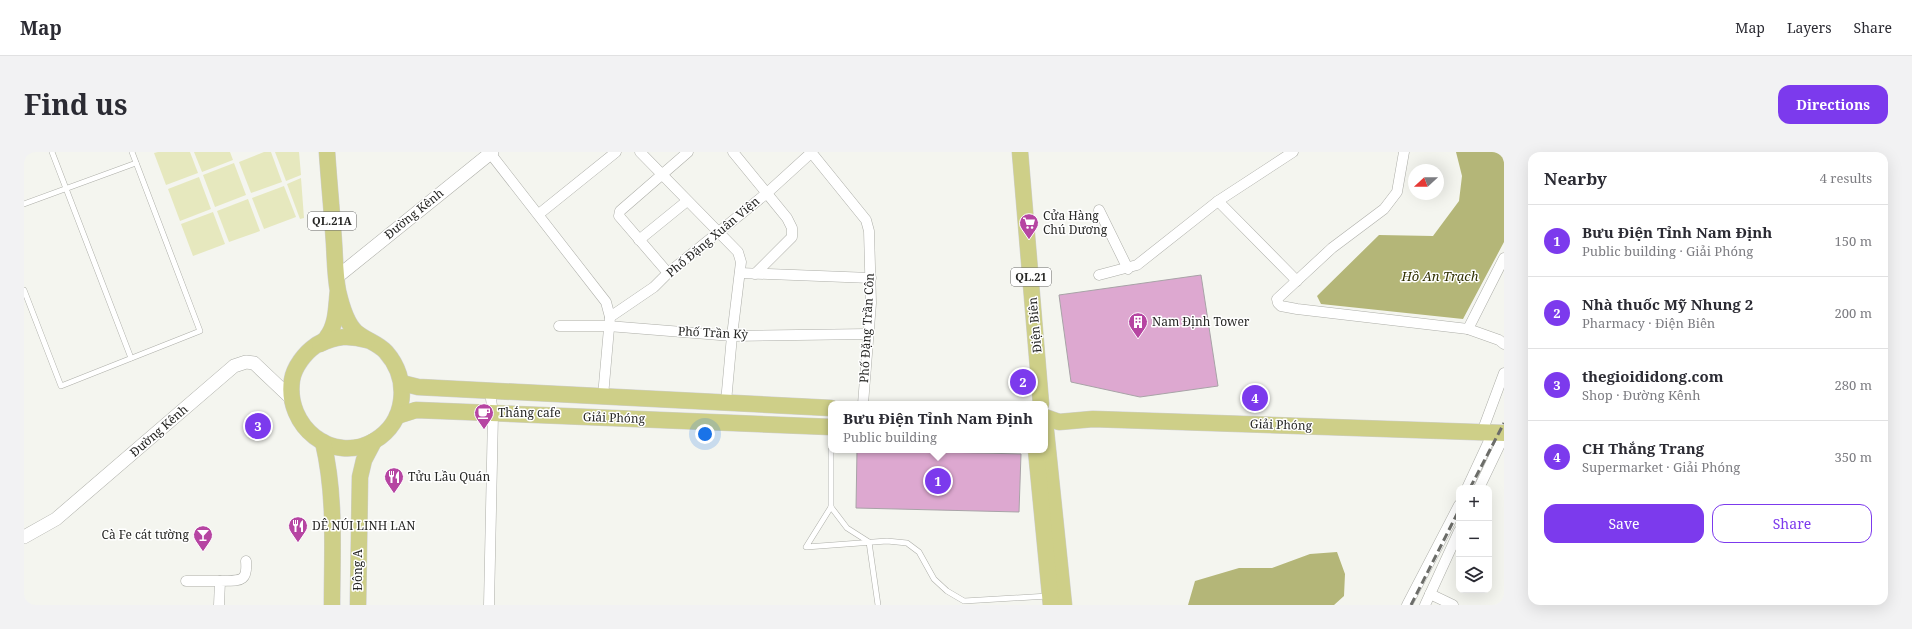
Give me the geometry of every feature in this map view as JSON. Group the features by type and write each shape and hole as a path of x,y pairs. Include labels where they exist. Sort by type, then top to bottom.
{"main road":[{"name":"QL.21A","path":"327,152 338,283"},
{"name":"Điện Biên","path":"1020,152 1044,401"},
{"path":"338,283 348,321 355,332 385,351 396,365 402,383 402,397 397,416 388,430 374,441 358,447 346,447 323,442 308,432 297,417 292,399 292,379 300,361 314,346 327,338 334,324 338,283"},
{"path":"314,346 332,338 352,336 370,341"},
{"name":"Giải Phóng","path":"402,383 418,387 828,408"},
{"name":"Giải Phóng","path":"397,416 416,410 828,427"},
{"name":"Giải Phóng","path":"1048,412 1093,419 1496,433"},
{"name":"Đông A","path":"358,605 360,477 364,460 374,441"},
{"path":"323,442 328,464 332,496 332,605"},
{"path":"1036,453 1050,601"},
{"path":"1047,453 1064,605"}],"street":[{"path":"539,214 616,152"},
{"path":"640,152 687,202 738,252 741,262 726,402"},
{"path":"668,273 619,216 620,211 688,152"},
{"path":"733,152 787,218 792,228 792,237 755,274"},
{"name":"Phố Đặng Xuân Viện","path":"609,322 654,287 668,273 767,193 812,152"},
{"name":"Phố Đặng Trần Côn","path":"812,152 868,224 871,278 863,401"},
{"path":"1099,275 1128,269 1137,265 1218,201 1293,152"},
{"path":"1404,152 1397,192 1384,209 1332,248 1277,299 1278,303 1281,306 1468,329 1499,340 1504,344"},
{"name":"Đường Kênh","path":"338,283 491,153"},
{"path":"491,153 606,302 609,322 603,396"},
{"path":"1218,201 1297,281"},
{"path":"639,240 687,202"},
{"path":"1099,210 1128,269"},
{"path":"1468,329 1504,258"},
{"path":"740,273 871,278"},
{"name":"Phố Trần Kỳ","path":"559,326 609,322 732,336 868,334"},
{"name":"Đường Kênh","path":"24,537 56,519 234,366 246,362 254,363 292,399"},
{"path":"1480,485 1496,433 1504,373"},
{"path":"489,605 493,414 490,391"},
{"path":"1469,485 1496,433"},
{"path":"1407,605 1456,511"},
{"path":"1425,605 1456,538"},
{"path":"186,581 240,580 247,572 246,561"},
{"path":"219,605 220,581"},
{"path":"1430,594 1453,605"}],"lane":[{"path":"52,152 130,358"},
{"path":"24,290 61,386 200,331 132,152"},
{"path":"24,202 136,163"},
{"path":"831,453 831,507 806,547 887,541 908,543 919,552 934,579 963,603 1050,601"},
{"path":"831,507 847,528 868,542 878,605"}],"shaded area":[{"path":"190,152 198,173 166,185 154,153"},
{"path":"194,152 230,152 233,160 202,172"},
{"path":"264,152 271,152 282,182 251,193 239,162"},
{"path":"275,152 299,152 301,175 286,181"},
{"path":"234,163 246,195 215,207 203,175"},
{"path":"199,177 211,209 180,221 168,189"},
{"path":"301,178 304,218 300,219 287,184"},
{"path":"284,186 296,217 264,229 252,198"},
{"path":"248,199 260,231 229,242 217,211"},
{"path":"213,212 225,244 193,256 181,224"}],"water":[{"name":"Hồ An Trạch","path":"1456,152 1504,152 1504,242 1463,319 1321,304 1317,296 1379,235 1433,236 1459,201 1462,176"},
{"path":"1337,552 1345,574 1344,596 1334,605 1188,605 1195,581 1239,568 1272,568 1310,554"}],"building":[{"name":"Nam Định Tower","path":"1201,275 1218,386 1140,397 1071,382 1059,295"},
{"path":"857,453 1021,454 1019,512 856,508"}],"railway":[{"path":"1472,485 1504,423"},
{"path":"1411,605 1456,516"}],"place":[{"name":"Cửa Hàng Chú Dương","path":"1029,240"},
{"name":"Nam Định Tower","path":"1138,339"},
{"name":"Nhà thuốc Mỹ Nhung 2","path":"1023,382"},
{"name":"CH Thắng Trang","path":"1255,398"},
{"name":"thegioididong.com","path":"258,426"},
{"name":"Thắng cafe","path":"484,430"},
{"name":"Bưu Điện Tỉnh Nam Định","path":"938,481"},
{"name":"Tửu Lầu Quán","path":"394,494"},
{"name":"DÊ NÚI LINH LAN","path":"298,543"},
{"name":"Cà Fe cát tường","path":"203,552"}]}
